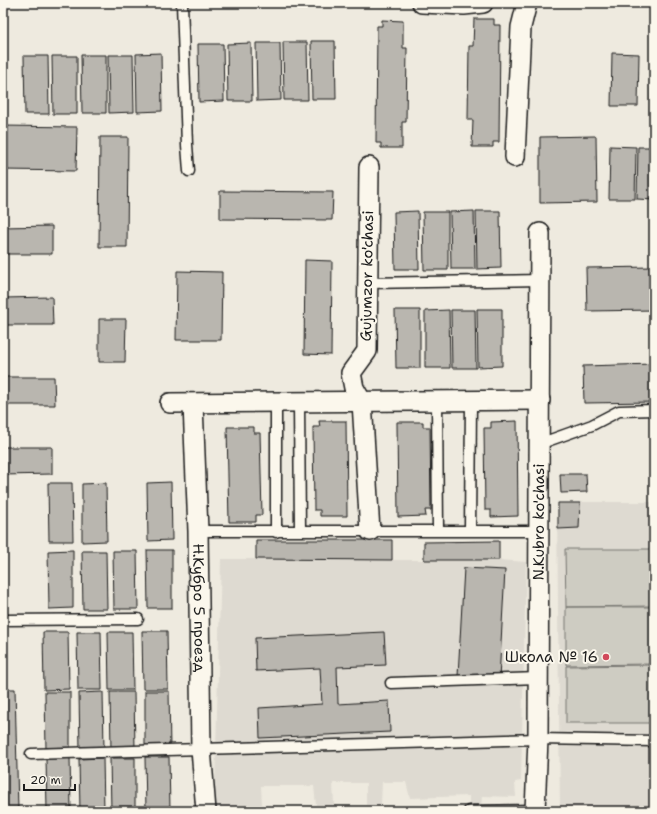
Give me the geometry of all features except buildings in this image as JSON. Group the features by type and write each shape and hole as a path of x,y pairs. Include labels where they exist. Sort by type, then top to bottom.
{"street":[{"path":"422,3 464,5 483,3"},
{"path":"515,157 521,27 527,3"},
{"name":"Gujumzor ko'chasi","path":"369,167 367,351 351,373 354,388 362,402 370,531"},
{"name":"N.Kubro ko'chasi","path":"535,810 538,739 540,234"},
{"path":"170,403 540,400"},
{"name":"Н.Кубро 5 проезд","path":"193,404 198,531 201,749 206,811"}],"lane":[{"path":"182,3 189,170"},
{"path":"367,282 540,280"},
{"path":"437,401 438,531"},
{"path":"470,531 471,401"},
{"path":"276,403 276,532"},
{"path":"299,403 300,531"},
{"path":"539,444 592,425 619,411 654,410"},
{"path":"198,531 539,531"},
{"path":"3,620 138,619"},
{"path":"391,683 538,678"},
{"path":"32,754 538,739 654,741"},
{"path":"469,811 535,810"}],"shaded area":[{"name":"Школа № 16","path":"557,502 654,502 654,811 560,811"},
{"path":"256,540 392,540 393,560 424,560 424,542 499,541 499,560 526,562 521,781 515,782 516,797 482,796 481,807 469,807 469,796 410,798 406,782 382,782 381,805 366,805 366,783 333,783 334,806 316,806 314,786 261,786 262,806 216,810 215,787 221,559 256,559"},
{"path":"565,549 654,549 654,606 566,607"},
{"path":"566,607 654,607 654,664 566,665"},
{"path":"654,665 654,723 566,723 566,666"}],"place":[{"name":"Школа № 16","path":"606,657"}]}
